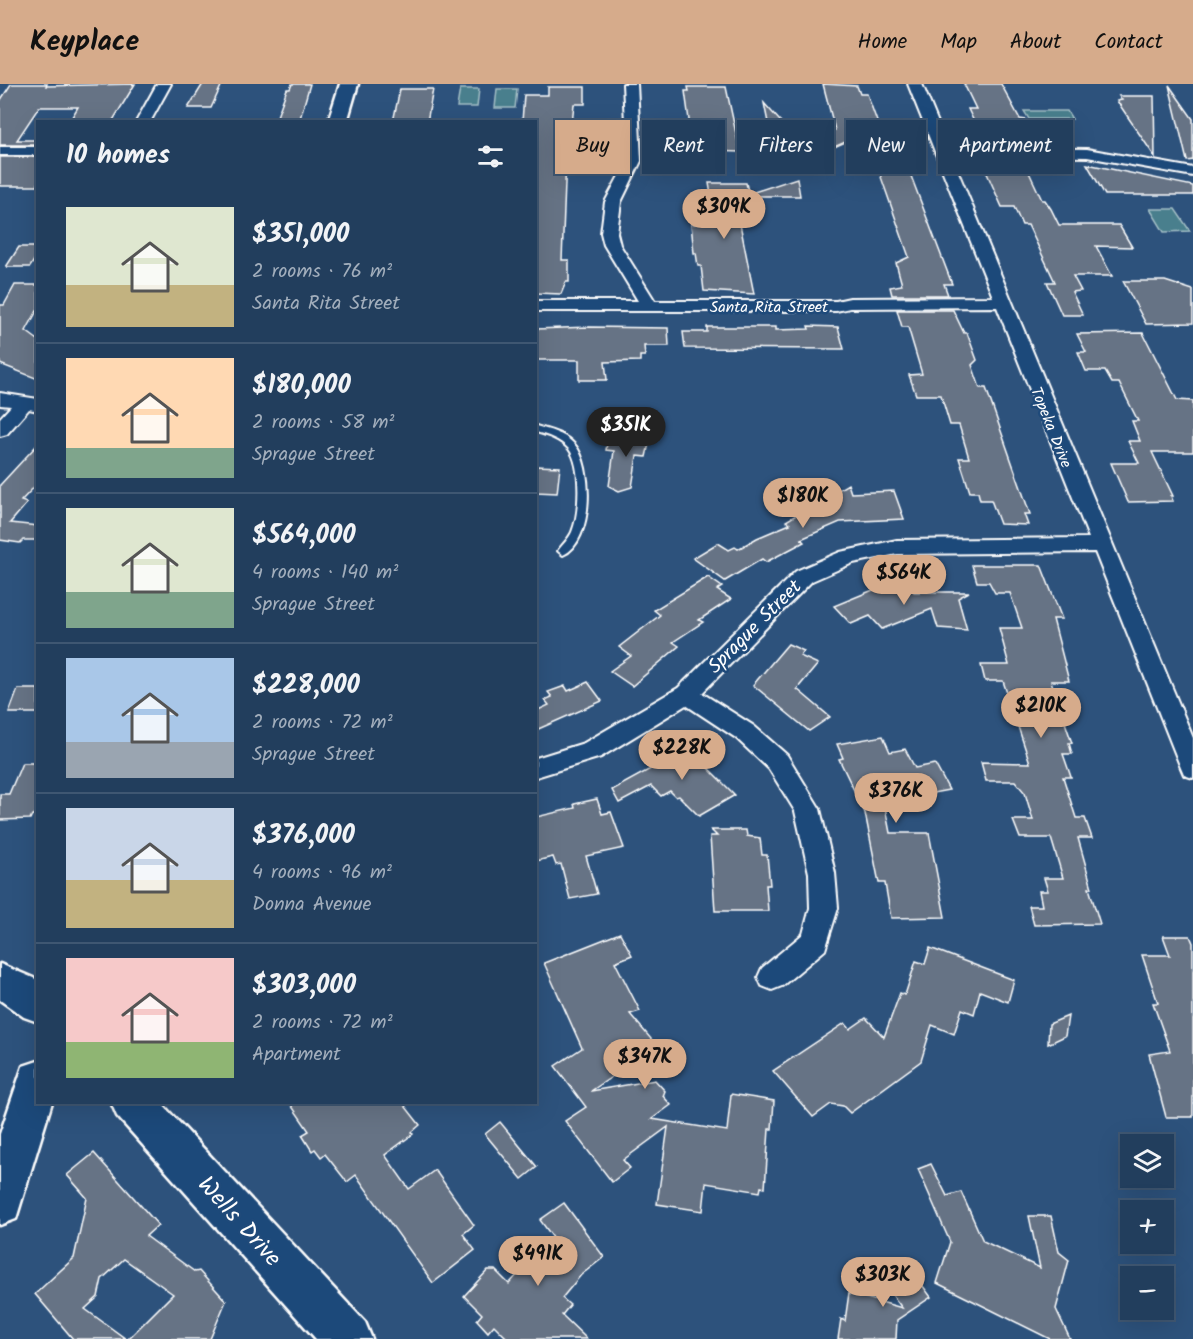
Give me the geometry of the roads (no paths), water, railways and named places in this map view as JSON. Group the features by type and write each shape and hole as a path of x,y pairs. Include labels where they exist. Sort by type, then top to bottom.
{"main road":[{"path":"338,120 349,84"},
{"path":"0,981 26,994 36,1002"},
{"path":"0,1203 36,1086"},
{"name":"Wells Drive","path":"134,1104 348,1339"}],"street":[{"path":"144,120 164,84"},
{"path":"630,84 634,161 613,202 609,233 612,245 650,306"},
{"name":"Topeka Drive","path":"915,84 938,141"},
{"path":"0,151 36,151"},
{"path":"1073,153 1087,153 1193,172"},
{"name":"Topeka Drive","path":"951,174 1193,768"},
{"name":"Santa Rita Street","path":"537,306 836,306 850,303 1002,302"},
{"path":"0,399 30,405"},
{"path":"0,430 30,405"},
{"name":"Sprague Street","path":"537,767 592,750 686,694 804,576 848,557 897,547 1101,545"},
{"path":"686,694 745,732 777,762 807,809 822,873 824,908 815,941 772,977"}],"lane":[{"path":"537,429 560,437 574,448 581,464 582,514 576,534 563,551"}]}
